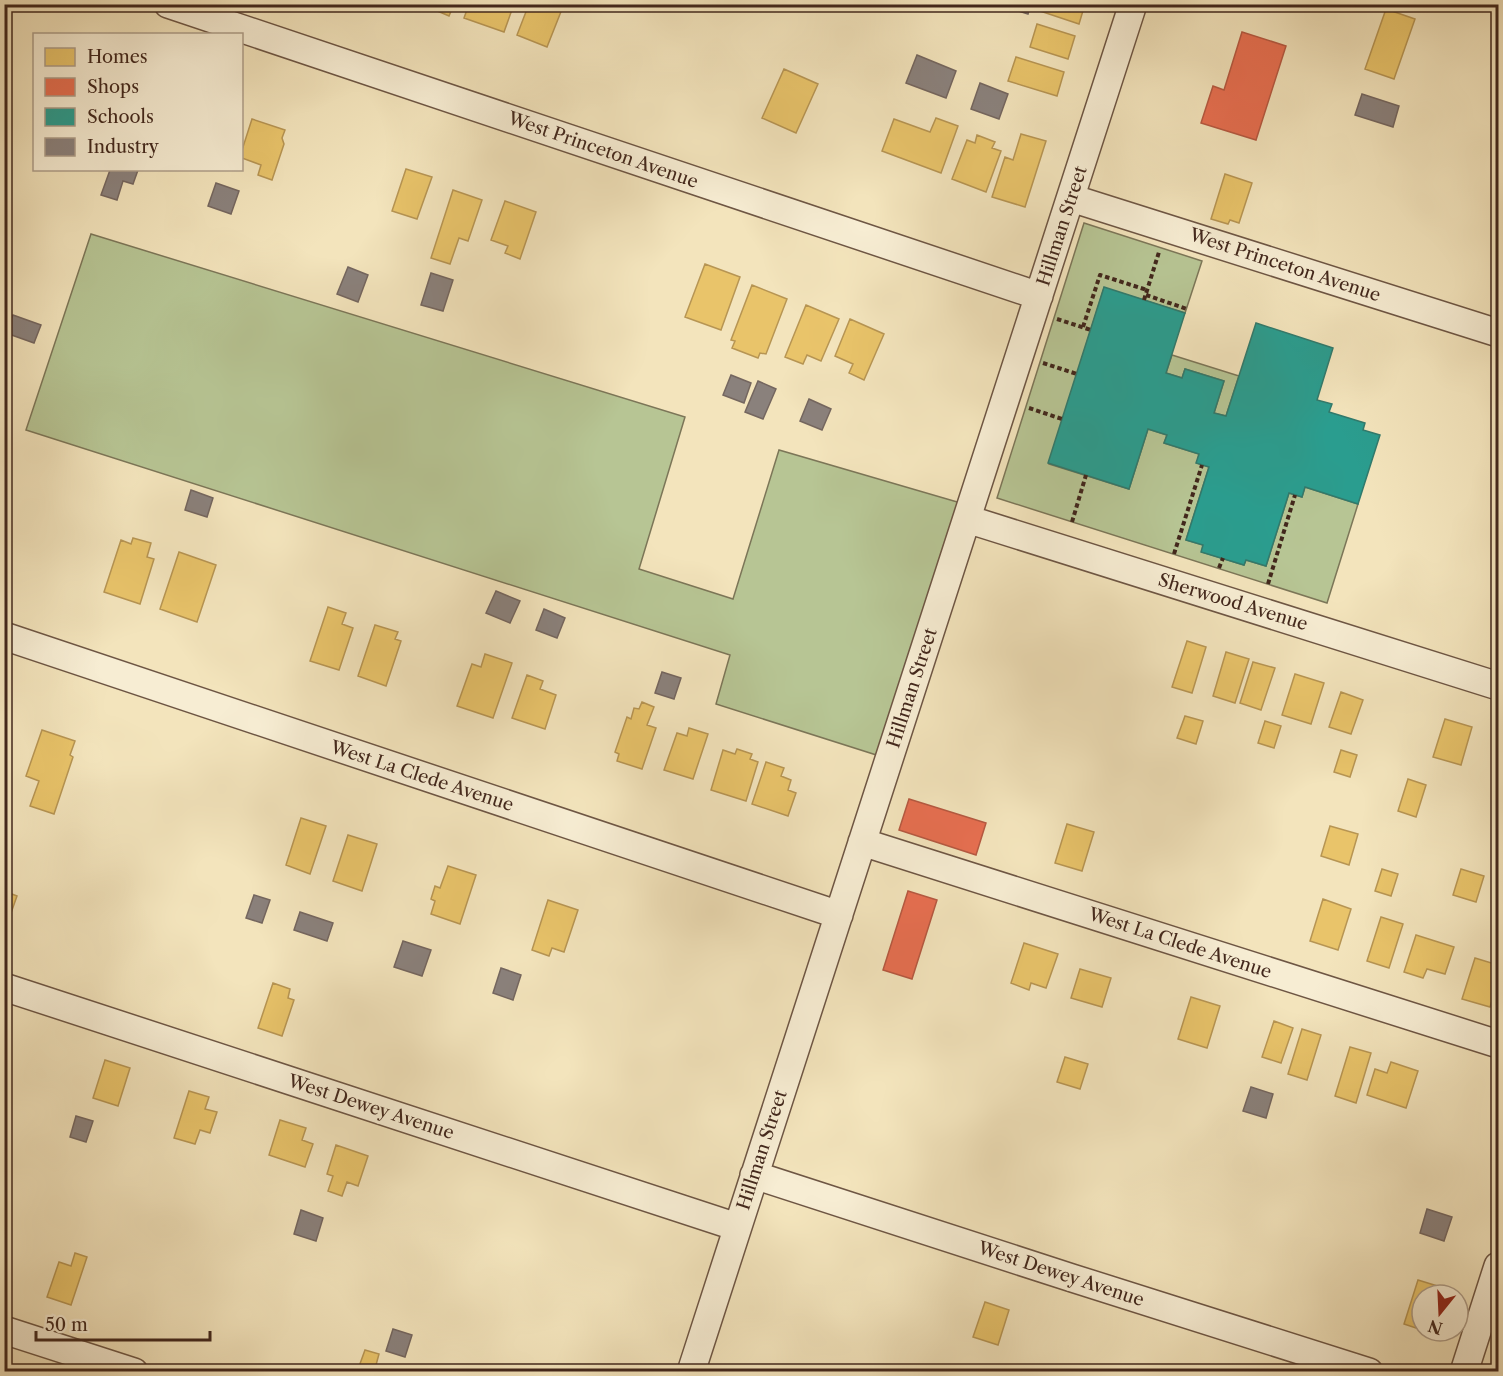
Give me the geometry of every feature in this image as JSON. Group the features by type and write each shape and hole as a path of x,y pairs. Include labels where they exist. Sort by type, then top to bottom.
{"street":[{"name":"West Princeton Avenue","path":"168,4 1039,296"},
{"name":"Hillman Street","path":"691,1371 1133,4"},
{"name":"West Princeton Avenue","path":"1071,198 1498,333"},
{"name":"Sherwood Avenue","path":"967,519 1498,686"},
{"name":"West La Clede Avenue","path":"4,636 839,915"},
{"name":"West La Clede Avenue","path":"862,842 1498,1044"},
{"name":"West Dewey Avenue","path":"4,987 738,1227"},
{"name":"West Dewey Avenue","path":"754,1175 1369,1371"},
{"path":"1464,1371 1498,1266"},
{"path":"4,1330 134,1371"}],"path":[{"path":"1146,295 1160,248"},
{"path":"1083,327 1100,275 1146,295 1187,309"},
{"path":"1054,318 1091,330"},
{"path":"1040,362 1077,374"},
{"path":"1026,407 1062,419"},
{"path":"1174,554 1202,465"},
{"path":"1072,522 1086,475"},
{"path":"1268,584 1295,495"},
{"path":"1219,568 1222,558"}],"green space":[{"path":"1084,223 1202,261 1185,313 1104,288 1049,464 1129,489 1148,429 1167,435 1164,443 1199,454 1197,463 1209,467 1186,540 1203,545 1202,552 1244,565 1246,560 1266,566 1289,493 1302,497 1305,487 1358,504 1327,603 997,498"},
{"path":"91,234 685,417 639,569 733,599 779,450 971,506 889,759 716,704 730,655 26,430"},
{"path":"1172,355 1239,376 1226,416 1214,413 1224,381 1185,369 1182,378 1166,373"}],"building: Homes":[{"path":"421,4 454,4 449,16"},
{"path":"469,4 514,4 504,32 464,18"},
{"path":"529,4 564,4 547,47 517,35"},
{"path":"1042,4 1085,4 1079,24 1040,11"},
{"path":"1386,9 1415,19 1394,79 1365,69"},
{"path":"1037,24 1075,36 1068,59 1030,47"},
{"path":"1016,57 1064,72 1057,96 1008,81"},
{"path":"784,69 818,84 796,133 762,118"},
{"path":"936,118 958,126 941,173 882,151 894,119 930,132"},
{"path":"252,119 285,130 282,138 284,144 272,180 258,175 261,165 243,158 243,147"},
{"path":"1021,134 1046,141 1025,207 992,197 1005,157 1013,160"},
{"path":"977,135 995,142 992,148 1001,151 986,192 952,179 967,140 975,143"},
{"path":"406,169 432,177 417,219 392,211"},
{"path":"1225,174 1252,183 1239,223 1230,220 1228,224 1211,219"},
{"path":"453,190 482,200 468,241 459,238 450,264 431,258"},
{"path":"505,201 536,212 520,259 505,253 508,246 491,240"},
{"path":"705,264 740,277 721,330 685,317"},
{"path":"752,285 787,299 766,354 760,353 758,358 732,348 735,341 731,340"},
{"path":"806,305 839,319 821,361 807,355 803,364 785,357"},
{"path":"850,319 884,334 864,380 849,373 853,364 835,356"},
{"path":"133,538 151,543 147,557 154,559 140,604 104,592 121,540 131,544"},
{"path":"179,552 216,565 197,622 160,609"},
{"path":"328,607 346,613 342,624 353,628 339,670 310,661"},
{"path":"375,625 398,632 395,639 401,641 386,686 358,676"},
{"path":"1187,641 1206,647 1192,693 1172,687"},
{"path":"1226,652 1249,659 1235,703 1213,696"},
{"path":"485,654 512,663 493,718 457,706 472,664 481,667"},
{"path":"1253,662 1275,668 1261,710 1240,703"},
{"path":"1295,674 1324,683 1311,724 1282,715"},
{"path":"527,675 543,681 540,689 556,695 545,729 512,718"},
{"path":"1341,692 1363,700 1351,734 1329,727"},
{"path":"642,702 654,707 647,725 656,728 642,769 617,761 619,754 615,752 627,717 631,719 634,708 639,709"},
{"path":"1185,716 1203,721 1196,744 1177,738"},
{"path":"1445,719 1472,727 1461,765 1433,757"},
{"path":"1265,721 1281,726 1274,748 1258,743"},
{"path":"689,728 708,734 693,779 664,770 677,733 687,736"},
{"path":"42,730 75,741 70,755 73,757 54,814 30,806 39,781 26,776"},
{"path":"737,749 752,754 750,759 758,762 746,801 711,790 723,750 735,754"},
{"path":"1341,750 1357,755 1350,777 1334,772"},
{"path":"766,762 784,768 781,776 791,780 788,790 796,793 788,816 752,804"},
{"path":"1408,779 1426,785 1416,817 1398,811"},
{"path":"301,818 326,826 310,874 286,865"},
{"path":"1067,824 1094,832 1082,871 1055,863"},
{"path":"1330,826 1358,834 1349,865 1321,856"},
{"path":"348,835 377,844 362,891 333,881"},
{"path":"448,866 476,875 460,924 431,914 435,901 431,899 435,886 440,888"},
{"path":"1382,869 1398,874 1391,896 1375,891"},
{"path":"1461,869 1484,876 1476,902 1453,895"},
{"path":"4,891 17,896 4,933"},
{"path":"1323,899 1351,909 1338,950 1310,941"},
{"path":"548,900 578,910 564,952 552,948 549,956 532,950"},
{"path":"1381,917 1403,924 1389,968 1367,961"},
{"path":"1416,935 1454,947 1445,974 1427,969 1423,978 1404,972"},
{"path":"1024,943 1058,954 1046,988 1031,983 1029,990 1011,983"},
{"path":"1475,958 1498,965 1498,981 1490,1007 1462,999"},
{"path":"1080,969 1111,978 1102,1007 1071,998"},
{"path":"273,983 290,989 288,998 294,1000 282,1036 258,1028"},
{"path":"1191,997 1220,1006 1207,1048 1178,1039"},
{"path":"1274,1021 1293,1028 1281,1063 1262,1057"},
{"path":"1302,1029 1321,1035 1307,1080 1288,1074"},
{"path":"1350,1047 1371,1053 1356,1103 1335,1096"},
{"path":"1065,1057 1088,1064 1080,1089 1057,1082"},
{"path":"105,1060 130,1068 118,1106 93,1098"},
{"path":"1391,1062 1418,1071 1406,1108 1367,1095 1375,1069 1387,1073"},
{"path":"189,1091 209,1097 205,1109 217,1112 210,1133 200,1130 195,1144 174,1138"},
{"path":"280,1120 306,1128 302,1140 313,1144 305,1167 269,1155"},
{"path":"336,1145 368,1156 358,1186 347,1182 342,1196 328,1191 333,1176 327,1174"},
{"path":"75,1253 87,1257 71,1305 47,1297 59,1262 71,1266"},
{"path":"985,1302 1009,1310 998,1345 973,1337"},
{"path":"1410,1305 1410,1326 1404,1324"},
{"path":"365,1350 379,1354 376,1365 390,1369 389,1372 357,1372"}],"building: Shops":[{"path":"1242,32 1286,46 1256,140 1201,123 1213,86 1224,90"},
{"path":"909,799 986,823 976,855 899,830"},
{"path":"908,891 937,900 912,979 883,970"}],"building: Schools":[{"path":"1104,287 1185,313 1166,373 1182,378 1185,369 1224,381 1214,413 1226,416 1256,323 1333,348 1317,400 1332,404 1329,412 1365,423 1363,430 1380,435 1358,504 1305,487 1302,497 1289,493 1266,566 1246,560 1244,565 1201,552 1203,545 1186,540 1209,467 1196,463 1199,454 1164,443 1167,435 1148,429 1129,489 1048,463"}],"building: Industry":[{"path":"1007,4 1031,4 1028,14 1006,7"},
{"path":"917,55 956,71 946,98 906,83"},
{"path":"980,83 1008,94 999,119 971,109"},
{"path":"1362,94 1399,106 1393,127 1355,115"},
{"path":"110,171 138,171 133,184 123,181 117,200 101,195"},
{"path":"216,183 239,191 231,214 208,206"},
{"path":"348,267 368,275 358,302 337,294"},
{"path":"431,273 453,280 443,311 421,305"},
{"path":"13,315 41,325 34,343 6,333"},
{"path":"731,375 751,383 744,403 723,395"},
{"path":"758,381 776,389 763,419 745,412"},
{"path":"809,399 831,409 822,430 800,421"},
{"path":"191,490 213,498 207,517 185,510"},
{"path":"496,591 520,601 510,623 486,613"},
{"path":"544,609 565,618 557,638 536,630"},
{"path":"662,672 681,678 674,699 655,693"},
{"path":"254,895 270,900 262,923 246,918"},
{"path":"300,912 333,923 327,941 294,930"},
{"path":"403,941 431,950 422,976 394,967"},
{"path":"501,968 521,975 513,1000 493,993"},
{"path":"1251,1087 1273,1094 1266,1118 1243,1111"},
{"path":"76,1116 93,1121 86,1142 70,1137"},
{"path":"1427,1209 1452,1217 1444,1241 1420,1233"},
{"path":"301,1210 323,1218 316,1241 294,1234"},
{"path":"393,1329 412,1335 405,1357 386,1351"}]}
